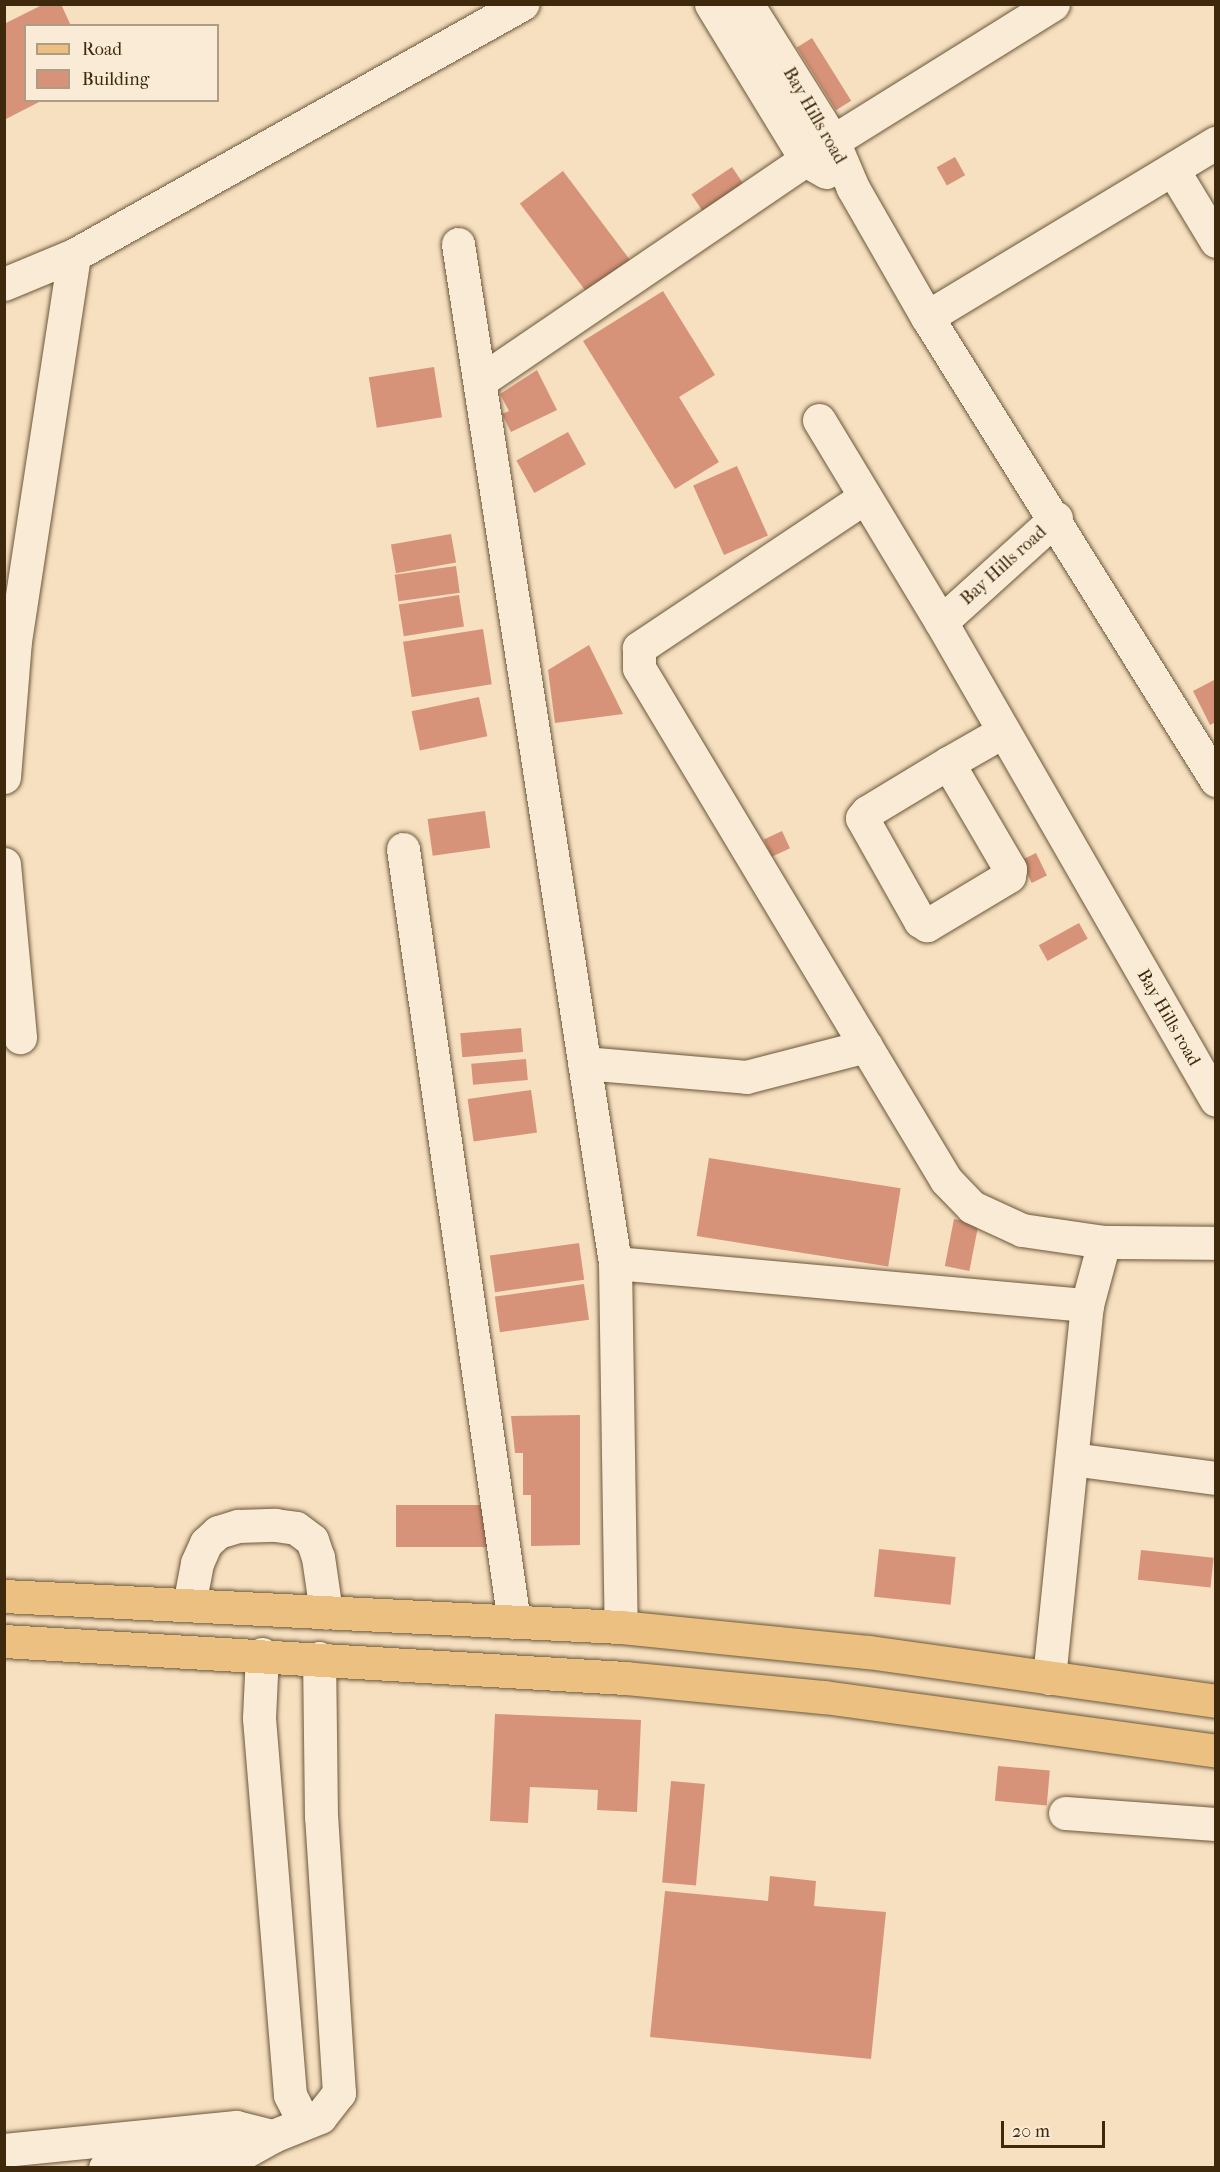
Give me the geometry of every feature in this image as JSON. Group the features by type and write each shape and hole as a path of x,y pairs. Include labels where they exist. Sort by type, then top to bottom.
{"main road":[{"path":"4,1596 621,1627 868,1652 1215,1701"},
{"path":"433,1665 435,1618"},
{"path":"4,1641 433,1665 824,1697 1215,1751"}],"street":[{"path":"4,284 75,255 522,4"},
{"path":"711,4 807,161 853,188"},
{"name":"Bay Hills road","path":"747,4 833,141 853,188 927,317 1056,518 941,622 1215,1100"},
{"path":"480,381 807,161 833,141 1053,4"},
{"path":"927,317 1215,143"},
{"path":"1173,170 1215,241"},
{"path":"458,244 615,1263 621,1627"},
{"path":"4,777 10,640 75,255"},
{"path":"819,420 941,622"},
{"path":"865,497 639,648 639,668 946,1180 972,1207 1022,1230 1104,1242 1215,1243"},
{"path":"1056,518 1215,780"},
{"path":"948,764 1010,869 1009,876 927,925 920,921 862,818 948,764 1004,731"},
{"path":"403,849 514,1622"},
{"path":"4,864 20,1037"},
{"path":"584,1063 746,1077 866,1046"},
{"path":"1049,1678 1087,1305 1104,1242"},
{"path":"615,1263 1087,1305"},
{"path":"1072,1459 1215,1478"},
{"path":"189,1605 197,1563 206,1543 218,1532 238,1526 276,1525 296,1528 312,1540 318,1557 326,1612"},
{"path":"262,1654 259,1719 290,2095 304,2123"},
{"path":"105,2168 240,2161 273,2136 320,2117 339,2093 321,1817 319,1658"},
{"path":"1065,1813 1215,1824"},
{"path":"4,2150 50,2157 236,2127 273,2136"}],"building":[{"path":"44,4 61,4 70,24 24,24 24,102 39,102 4,120 4,24"},
{"path":"812,38 851,101 836,110 797,48"},
{"path":"955,157 965,175 947,186 937,167"},
{"path":"732,167 745,186 704,213 691,194"},
{"path":"563,171 630,260 587,292 520,203"},
{"path":"663,291 715,375 679,397 719,462 675,489 583,341"},
{"path":"434,367 442,417 377,428 369,377"},
{"path":"537,370 557,410 511,432 502,414 509,411 500,394"},
{"path":"568,432 586,464 534,493 516,461"},
{"path":"737,466 768,535 724,555 693,486"},
{"path":"451,534 456,563 396,573 391,545"},
{"path":"456,566 460,593 398,601 395,575"},
{"path":"459,595 464,627 404,636 399,605"},
{"path":"483,629 492,684 412,697 403,642"},
{"path":"589,645 623,714 555,723 548,670"},
{"path":"1216,679 1216,722 1210,725 1193,691"},
{"path":"479,697 487,736 420,750 412,711"},
{"path":"485,811 490,848 433,856 428,819"},
{"path":"782,831 790,848 772,857 764,839"},
{"path":"1036,853 1047,875 1032,883 1021,860"},
{"path":"1079,923 1088,939 1047,961 1039,945"},
{"path":"521,1028 523,1052 462,1057 460,1033"},
{"path":"526,1059 528,1080 473,1085 471,1064"},
{"path":"531,1090 537,1133 474,1141 468,1099"},
{"path":"709,1158 901,1188 888,1266 697,1236"},
{"path":"954,1219 979,1224 969,1271 945,1266"},
{"path":"579,1243 584,1280 495,1292 490,1256"},
{"path":"584,1284 589,1320 500,1332 495,1297"},
{"path":"580,1415 580,1545 531,1546 531,1495 523,1495 523,1453 515,1453 511,1416"},
{"path":"396,1505 488,1505 488,1547 396,1547"},
{"path":"879,1549 956,1557 951,1605 874,1597"},
{"path":"1141,1550 1214,1558 1210,1587 1138,1580"},
{"path":"495,1714 641,1720 637,1812 597,1810 598,1790 530,1787 528,1823 490,1821"},
{"path":"998,1766 1050,1771 1047,1805 995,1801"},
{"path":"671,1781 705,1784 696,1886 662,1883"},
{"path":"770,1876 816,1881 814,1906 886,1912 871,2059 650,2037 665,1891 768,1901"}]}
